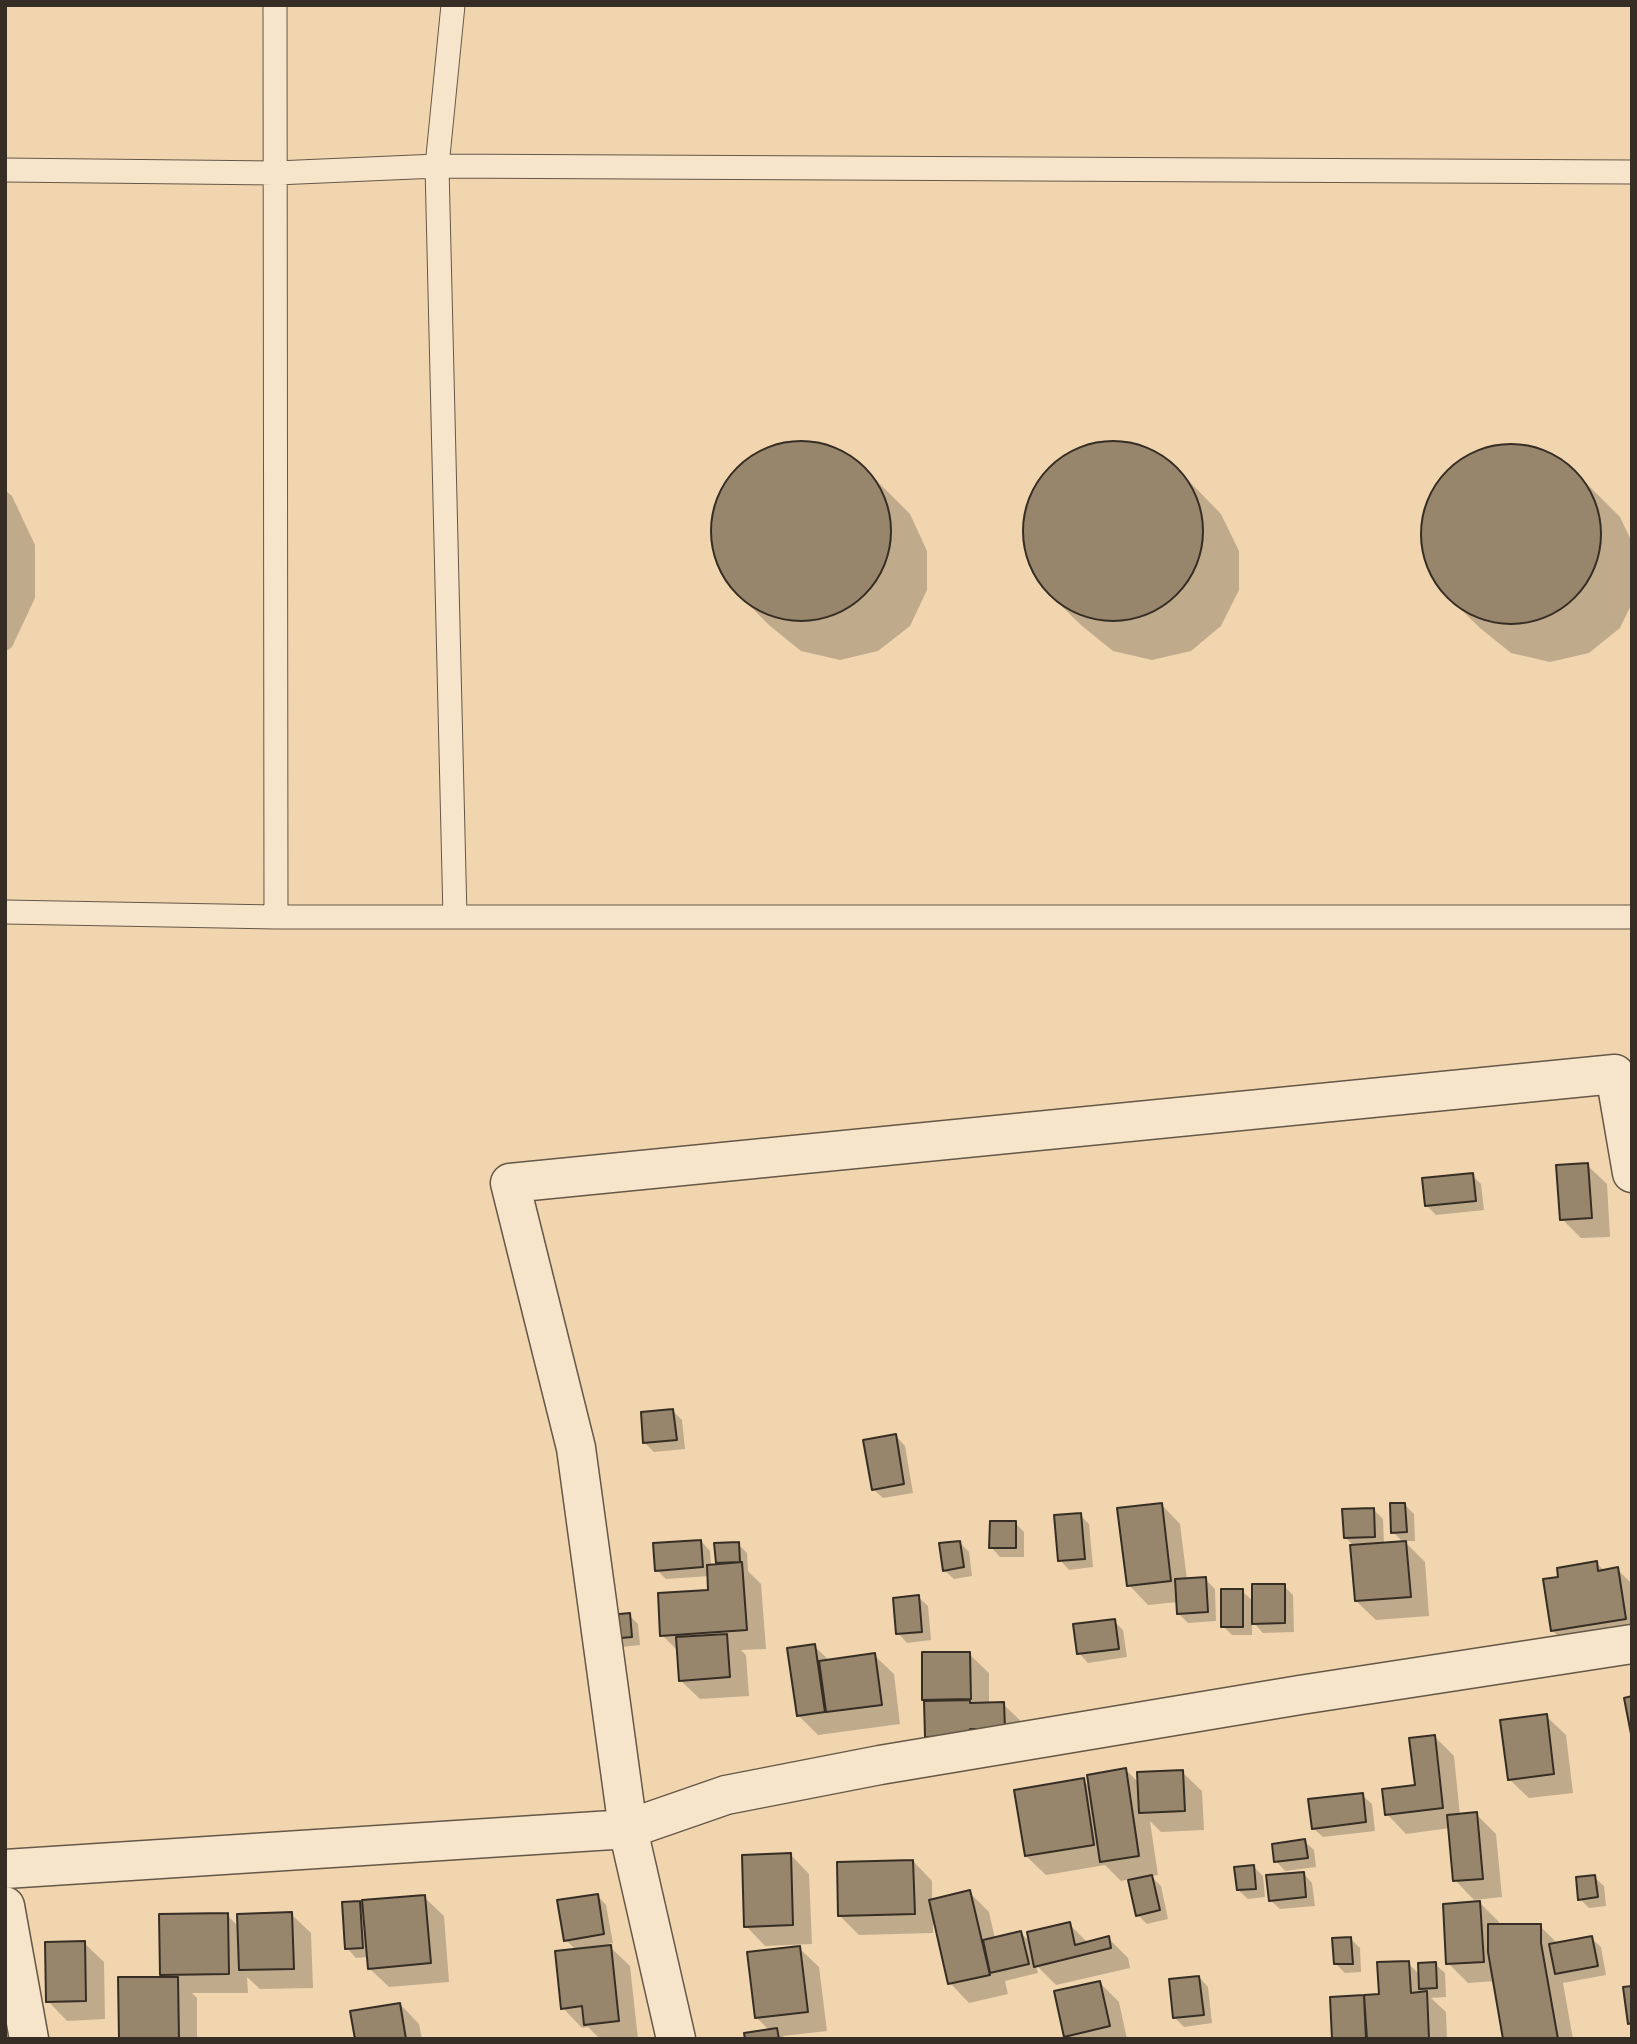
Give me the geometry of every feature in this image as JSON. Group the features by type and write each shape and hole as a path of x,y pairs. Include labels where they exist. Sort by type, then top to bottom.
{"street":[{"path":"676,2039 628,1829 576,1448 510,1183 1615,1074 1632,1173"},
{"path":"5,1869 628,1829 726,1795 880,1765 1300,1695 1632,1644"},
{"path":"5,1906 29,2039"}],"lane":[{"path":"275,5 276,917"},
{"path":"453,5 437,166 455,917"},
{"path":"5,170 276,173 437,166 1632,172"},
{"path":"5,912 276,917 1632,917"}],"building":[{"path":"801,441 835,448 851,456 864,468 876,481 884,497 891,531 884,565 876,581 864,594 851,606 835,614 801,621 767,614 751,606 738,594 726,581 718,565 711,531 718,497 726,481 738,468 751,456 767,448"},
{"path":"1113,441 1147,448 1163,456 1176,468 1188,481 1196,497 1203,531 1196,565 1188,581 1176,594 1163,606 1147,614 1113,621 1079,614 1063,606 1050,594 1038,581 1030,565 1023,531 1030,497 1038,481 1050,468 1063,456 1079,448"},
{"path":"1511,444 1545,451 1561,459 1574,471 1586,484 1594,500 1601,534 1594,568 1586,584 1574,597 1561,609 1545,617 1511,624 1477,617 1461,609 1448,597 1436,584 1428,568 1421,534 1428,500 1436,484 1448,471 1461,459 1477,451"},
{"path":"1588,1163 1592,1218 1560,1220 1556,1165"},
{"path":"1473,1173 1476,1201 1425,1206 1422,1178"},
{"path":"673,1409 677,1440 643,1443 641,1412"},
{"path":"896,1434 904,1484 872,1490 863,1440"},
{"path":"1162,1503 1171,1581 1127,1586 1117,1508"},
{"path":"1390,1503 1405,1503 1407,1532 1391,1533"},
{"path":"1374,1508 1375,1537 1344,1538 1342,1509"},
{"path":"1081,1513 1085,1559 1058,1561 1054,1515"},
{"path":"990,1521 1016,1521 1016,1548 989,1548"},
{"path":"701,1540 703,1567 655,1571 653,1543"},
{"path":"960,1541 964,1567 943,1571 939,1543"},
{"path":"1406,1541 1411,1597 1355,1601 1350,1545"},
{"path":"739,1542 740,1562 716,1563 714,1543"},
{"path":"1597,1561 1598,1571 1618,1567 1626,1619 1551,1631 1543,1579 1558,1577 1557,1568"},
{"path":"742,1562 747,1630 660,1636 658,1593 708,1590 707,1565"},
{"path":"1206,1577 1208,1612 1177,1614 1175,1579"},
{"path":"1252,1584 1285,1584 1285,1623 1252,1624"},
{"path":"1221,1589 1243,1589 1243,1627 1221,1627"},
{"path":"919,1595 922,1632 896,1634 893,1598"},
{"path":"630,1613 632,1637 611,1639 609,1615"},
{"path":"1115,1619 1119,1649 1077,1654 1073,1624"},
{"path":"727,1634 730,1677 679,1681 676,1637"},
{"path":"815,1644 825,1712 797,1716 787,1648"},
{"path":"922,1652 970,1652 971,1699 922,1700"},
{"path":"875,1653 882,1705 826,1712 819,1661"},
{"path":"1632,1696 1632,1739 1624,1698"},
{"path":"970,1700 970,1703 1004,1702 1005,1729 970,1729 971,1736 925,1737 924,1701"},
{"path":"1547,1714 1554,1774 1508,1780 1500,1720"},
{"path":"1435,1735 1443,1808 1385,1815 1382,1789 1415,1785 1409,1738"},
{"path":"1126,1768 1139,1856 1100,1862 1087,1775"},
{"path":"1183,1770 1185,1811 1139,1813 1137,1772"},
{"path":"1084,1778 1094,1845 1025,1856 1014,1790"},
{"path":"1363,1793 1366,1822 1312,1829 1308,1799"},
{"path":"1477,1812 1483,1879 1453,1881 1447,1815"},
{"path":"1305,1839 1308,1858 1274,1862 1272,1844"},
{"path":"791,1853 793,1925 744,1927 742,1855"},
{"path":"913,1860 915,1914 838,1916 837,1862"},
{"path":"1254,1865 1256,1889 1237,1890 1234,1867"},
{"path":"1304,1872 1306,1897 1269,1901 1266,1875"},
{"path":"1152,1875 1160,1910 1136,1916 1128,1880"},
{"path":"1595,1875 1598,1897 1578,1900 1576,1877"},
{"path":"970,1890 990,1975 948,1984 929,1900"},
{"path":"598,1894 604,1934 564,1941 557,1900"},
{"path":"425,1895 431,1963 368,1969 362,1900"},
{"path":"360,1901 363,1948 345,1949 342,1902"},
{"path":"1480,1901 1484,1962 1446,1964 1443,1904"},
{"path":"292,1912 294,1969 239,1970 237,1914"},
{"path":"228,1913 229,1974 160,1975 159,1914"},
{"path":"1070,1922 1075,1945 1109,1936 1111,1948 1034,1967 1027,1932"},
{"path":"1488,1924 1541,1924 1541,1943 1558,2039 1503,2039 1488,1952"},
{"path":"1021,1931 1029,1964 990,1973 983,1940"},
{"path":"1592,1936 1598,1966 1555,1974 1549,1944"},
{"path":"1351,1937 1353,1964 1334,1964 1332,1938"},
{"path":"85,1941 86,2001 46,2002 45,1942"},
{"path":"611,1945 619,2021 584,2025 582,2006 561,2009 555,1951"},
{"path":"800,1946 808,2012 755,2018 747,1952"},
{"path":"1409,1961 1411,1993 1427,1991 1429,2039 1367,2039 1364,1995 1379,1994 1377,1962"},
{"path":"1436,1962 1437,1988 1419,1989 1418,1963"},
{"path":"1199,1976 1204,2015 1173,2018 1169,1979"},
{"path":"118,1977 178,1977 179,2039 119,2039"},
{"path":"1100,1981 1110,2026 1064,2037 1054,1991"},
{"path":"1632,1986 1632,2023 1628,2024 1623,1987"},
{"path":"1364,1995 1366,2039 1332,2039 1330,1997"},
{"path":"400,2003 406,2039 355,2039 350,2011"},
{"path":"777,2028 779,2039 745,2039 744,2033"}]}
